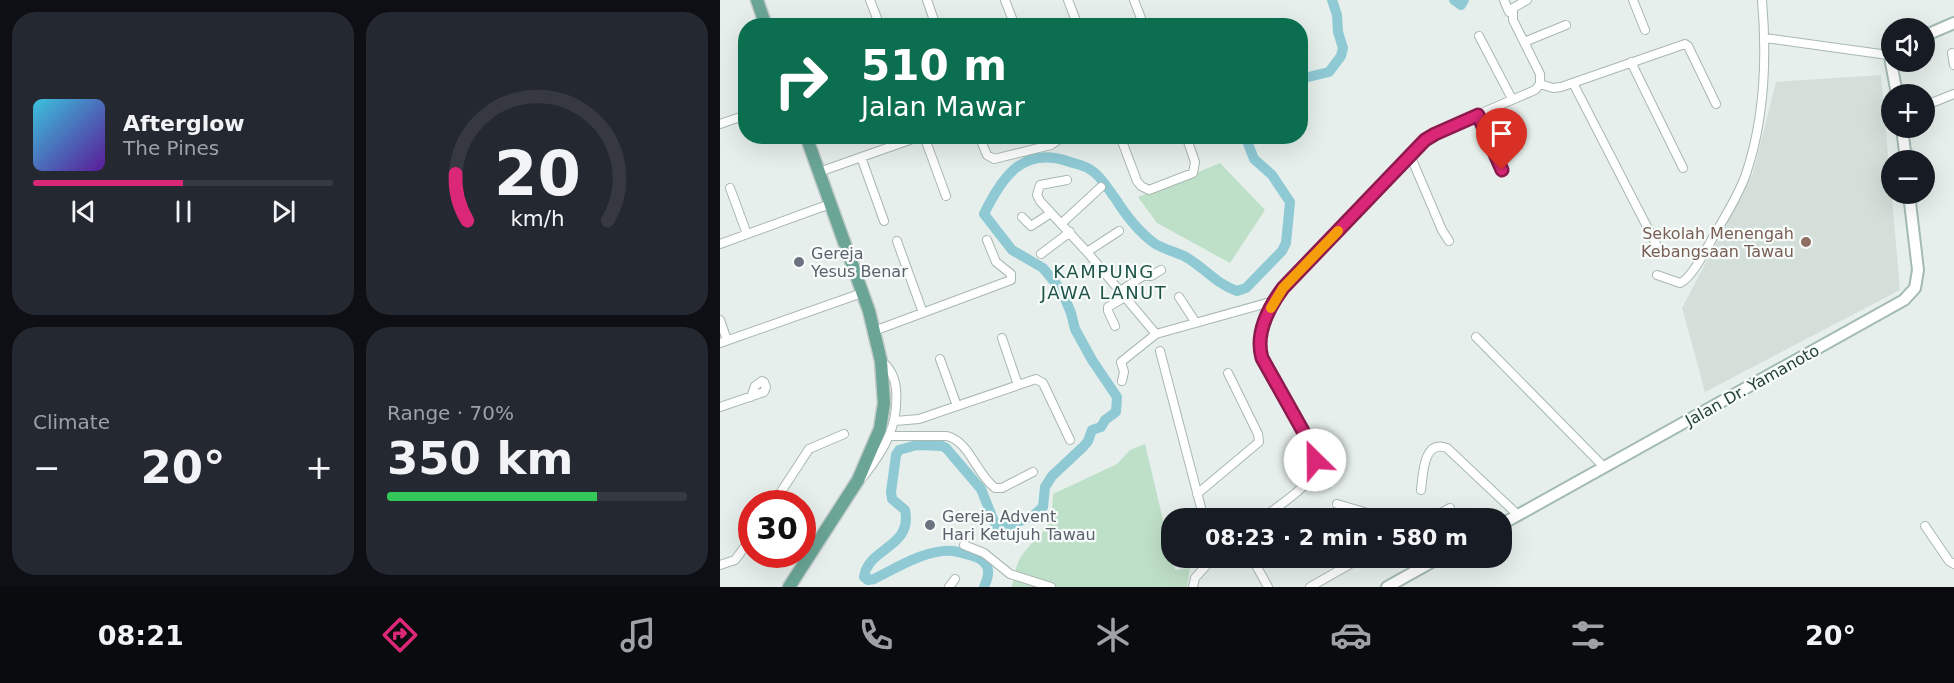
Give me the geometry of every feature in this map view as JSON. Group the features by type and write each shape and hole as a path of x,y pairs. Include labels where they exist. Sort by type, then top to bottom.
{"main road":[{"path":"757,0 763,18"},
{"path":"789,587 858,480 880,429 884,393 881,361 874,331 809,144"},
{"path":"780,587 818,543"}],"street":[{"path":"870,0 877,18"},
{"path":"927,0 933,18"},
{"path":"1005,0 1012,18"},
{"path":"1068,0 1075,18"},
{"path":"1134,0 1141,18"},
{"path":"1503,0 1509,12 1512,13"},
{"path":"1275,508 1307,482 1315,468 1315,460 1308,440 1262,358 1259,348 1261,334 1274,301 1291,280 1410,155 1435,134 1535,90 1539,84 1540,74 1513,20 1512,13 1516,5 1527,0"},
{"path":"1633,0 1645,30"},
{"path":"1657,275 1680,284 1685,281 1705,252 1740,189 1750,159 1764,90 1766,38 1762,0"},
{"path":"1935,32 1954,23"},
{"path":"1524,42 1566,25"},
{"path":"1479,36 1512,99"},
{"path":"1766,38 1881,53"},
{"path":"1539,84 1553,88 1573,83 1685,44 1716,104"},
{"path":"1952,53 1954,65"},
{"path":"1631,62 1683,168"},
{"path":"1573,83 1658,248"},
{"path":"1935,102 1954,94"},
{"path":"1478,115 1502,170"},
{"path":"720,124 738,118"},
{"path":"819,172 899,144"},
{"path":"926,144 946,196"},
{"path":"983,144 987,155 994,159 1055,144"},
{"path":"1123,144 1137,181 1144,189 1155,189 1190,175 1195,170 1195,162 1189,144"},
{"path":"1410,155 1442,230 1449,241"},
{"path":"861,157 884,221"},
{"path":"1067,180 1040,185 1037,189 1040,201 1070,232 1156,334"},
{"path":"1062,223 1101,187"},
{"path":"730,188 747,234"},
{"path":"720,244 830,204"},
{"name":"Jalan Dr. Yamanoto","path":"1512,518 1895,306 1910,295 1917,280 1918,270 1910,204"},
{"path":"1022,217 1031,226 1052,213"},
{"path":"1087,252 1119,231"},
{"path":"1041,254 1070,232"},
{"path":"874,331 1011,280 1011,274 996,262 987,240"},
{"path":"897,241 923,313"},
{"path":"1115,326 1108,308 1143,276 1151,276 1161,270"},
{"path":"720,320 724,342 862,293"},
{"path":"1179,297 1196,323"},
{"path":"1122,381 1124,372 1121,362 1156,334 1274,301"},
{"path":"1476,337 1604,467"},
{"path":"1002,338 1018,385"},
{"path":"1161,351 1201,508"},
{"path":"940,359 957,406"},
{"path":"858,480 864,477 890,436 895,422 896,384 887,366 881,361"},
{"path":"1197,494 1259,442 1258,434 1228,373"},
{"path":"895,422 919,419 1036,380 1042,383 1070,440"},
{"path":"720,407 751,397"},
{"path":"782,490 809,449 844,434"},
{"path":"890,436 953,437 994,488 1002,488 1033,472"},
{"path":"1421,490 1425,457 1441,446 1447,448 1518,515"},
{"path":"1338,504 1351,508"},
{"path":"1925,526 1949,561 1954,564"},
{"path":"964,545 984,553 1010,574 1052,587"},
{"path":"720,565 735,560 738,556"},
{"path":"1193,587 1196,578 1204,568"},
{"path":"1258,568 1268,587"},
{"path":"1310,587 1343,568"},
{"path":"1387,587 1422,568"},
{"path":"950,587 955,579"}],"shaded area":[{"name":"Sekolah Menengah Kebangsaan Tawau","path":"1881,75 1881,138 1887,138 1888,150 1881,150 1881,204 1892,204 1900,290 1705,392 1682,308 1753,173 1776,82"}],"green space":[{"path":"1220,163 1265,210 1230,263 1157,223 1138,197"},
{"path":"1145,444 1161,511 1161,568 1175,568 1175,570 1190,568 1187,587 1012,587 1020,558 1048,523 1053,494 1117,464 1130,450"}],"waterway":[{"path":"1308,77 1329,72 1341,56 1343,48 1332,0"},
{"path":"1454,0 1461,5 1464,0"},
{"path":"984,587 988,573 984,562 976,557 953,551 922,556 874,579 868,580 864,577 873,559 897,540 906,523 905,510 892,499 891,492 896,455 899,450 917,445 946,448 981,489 999,530 1034,515 1043,507 1045,487 1052,476 1083,447 1092,430 1101,427 1105,420 1116,412 1117,397 1092,360 1075,329 1062,291 1043,268 1012,250 984,214 998,188 1016,168 1027,161 1054,158 1084,166 1101,179 1148,239 1184,256 1229,288 1237,291 1246,288 1282,251 1286,243 1290,202 1272,175 1254,159 1248,144"}],"slow traffic":[{"path":"1271,308 1283,288 1338,231"}],"place":[{"name":"Sekolah Menengah Kebangsaan Tawau","path":"1806,242"},
{"name":"Gereja Yesus Benar","path":"799,262"},
{"name":"Gereja Advent Hari Ketujuh Tawau","path":"930,525"}],"district":[{"name":"KAMPUNG JAWA LANUT","path":"1104,282"}],"route":[{"path":"1315,460 1308,440 1262,358 1259,348 1261,334 1274,301 1283,288 1400,165 1425,140 1435,134 1478,115 1502,170"}]}
